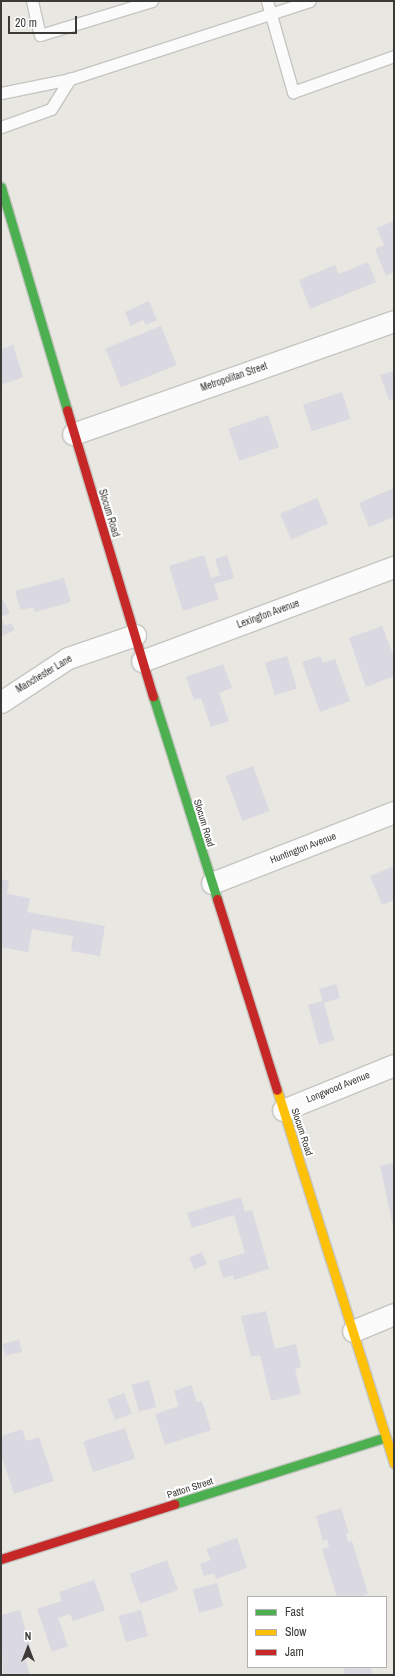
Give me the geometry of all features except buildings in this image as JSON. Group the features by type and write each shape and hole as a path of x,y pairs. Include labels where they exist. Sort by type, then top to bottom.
{"main road":[{"name":"Slocum Road","path":"1,187 73,434 142,661 394,1463"},
{"name":"Patton Street","path":"1,1559 386,1437"}],"street":[{"name":"Metropolitan Street","path":"73,434 394,321"},
{"name":"Lexington Avenue","path":"142,661 394,566"},
{"name":"Manchester Lane","path":"1,702 68,658 135,635"},
{"name":"Huntington Avenue","path":"212,883 394,812"},
{"name":"Longwood Avenue","path":"283,1110 394,1065"},
{"path":"353,1331 394,1314"}],"lane":[{"path":"32,1 40,35 152,1"},
{"path":"267,1 293,92 394,56"},
{"path":"1,93 70,79 310,1"},
{"path":"1,127 51,109 70,79"}],"traffic: fast":[{"path":"1,187 67,410"},
{"path":"153,696 217,899"},
{"path":"174,1504 386,1437"}],"traffic: slow":[{"path":"277,1090 394,1463"}],"traffic: jam":[{"path":"67,410 153,696"},
{"path":"217,899 277,1090"},
{"path":"1,1559 174,1504"}]}
